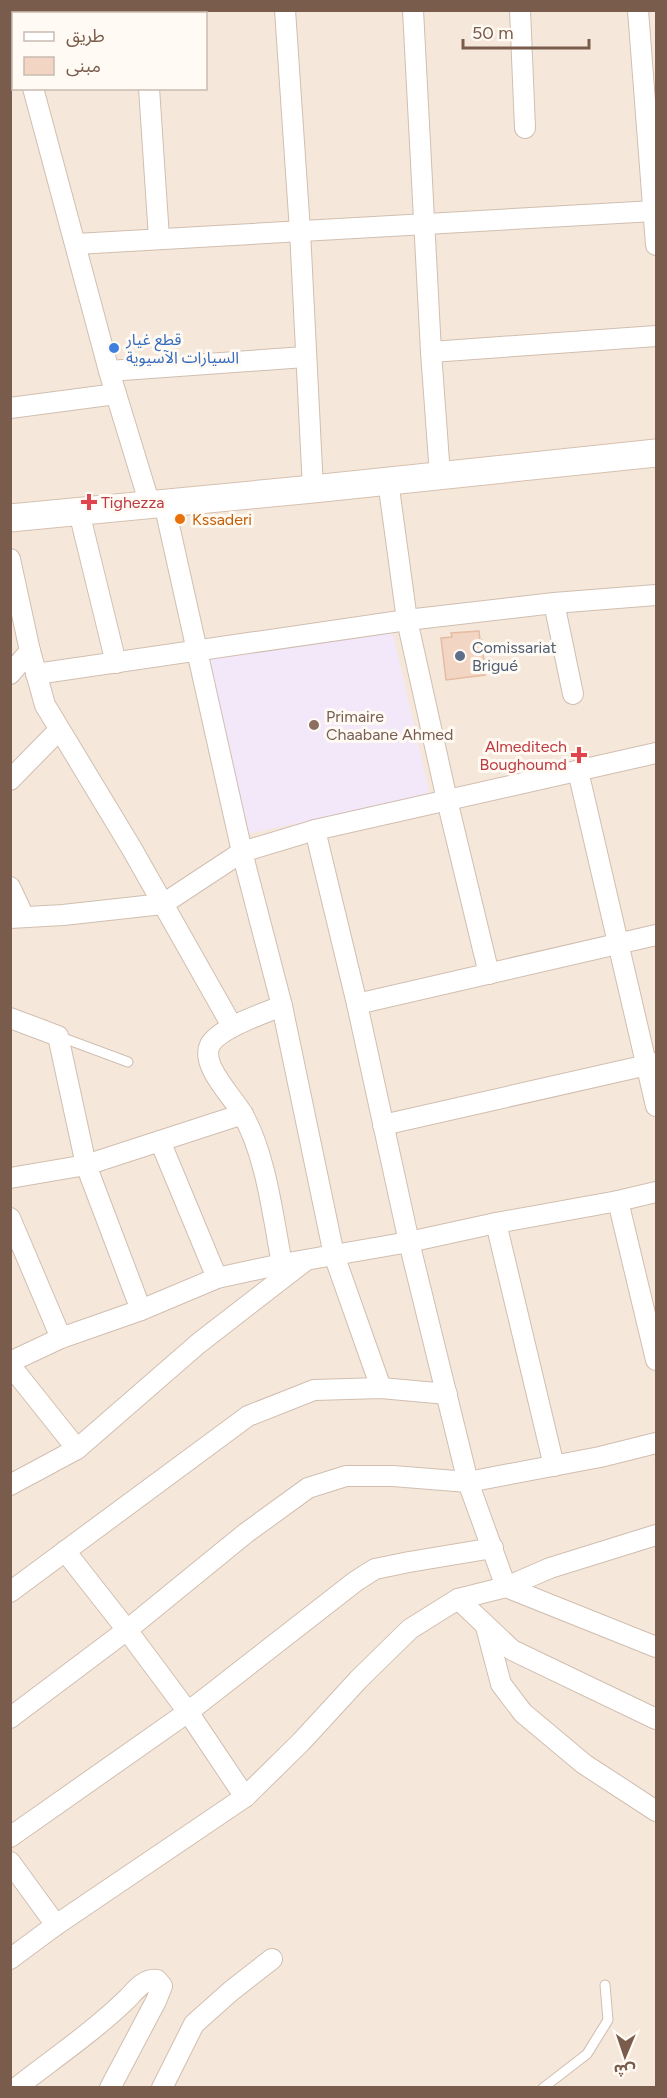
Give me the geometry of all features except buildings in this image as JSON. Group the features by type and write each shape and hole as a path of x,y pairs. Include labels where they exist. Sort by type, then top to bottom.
{"street":[{"path":"285,10 300,231 313,489"},
{"path":"412,10 440,475"},
{"path":"520,10 525,128"},
{"path":"638,10 650,84 657,245"},
{"path":"34,90 109,371 157,504 196,650 242,852 282,1006 333,1255 381,1388"},
{"path":"149,90 159,238"},
{"path":"76,244 654,211"},
{"path":"431,352 657,336"},
{"path":"109,371 305,357"},
{"path":"10,408 116,394"},
{"path":"10,518 657,453"},
{"path":"388,480 407,620 489,974"},
{"path":"79,512 116,663"},
{"path":"10,560 30,651 45,705 164,904 232,1026"},
{"path":"36,674 407,620 554,603 657,595"},
{"path":"554,603 573,694"},
{"path":"10,674 30,651"},
{"path":"10,780 59,730"},
{"path":"10,887 17,918 164,904 242,852 315,830 657,753"},
{"path":"578,771 618,944 652,1064 657,1106"},
{"path":"315,830 357,1004 409,1242 468,1482 506,1587 657,1647"},
{"path":"357,1004 657,935"},
{"path":"282,1006 232,1026 213,1042 208,1054 213,1071 243,1114 259,1154 282,1263"},
{"path":"10,1018 58,1036 86,1165 141,1310"},
{"path":"383,1125 652,1064"},
{"path":"10,1178 86,1165 243,1114"},
{"path":"160,1141 217,1278"},
{"path":"77,1449 10,1364 61,1338 141,1310 217,1278 282,1263 409,1242 657,1192"},
{"path":"618,1201 657,1359"},
{"path":"10,1218 61,1338"},
{"path":"496,1223 554,1466"},
{"path":"10,1485 77,1449 199,1343 307,1260"},
{"path":"10,1592 248,1416 314,1390 381,1388 447,1394"},
{"path":"10,1718 127,1630 246,1533 308,1488 346,1476 393,1476 468,1482 657,1443"},
{"path":"10,1959 56,1925 245,1797 301,1743 359,1679 410,1629 458,1599 506,1587 550,1568 657,1535"},
{"path":"10,1837 188,1712 356,1581 375,1569 493,1548"},
{"path":"65,1551 188,1712 245,1797"},
{"path":"458,1599 512,1650 657,1719"},
{"path":"486,1627 501,1684 523,1713 584,1764 657,1811"},
{"path":"10,1862 56,1925"},
{"path":"162,2088 194,2024 272,1959"},
{"path":"16,2088 110,2016 140,1986 152,1979 157,1980 162,1986 161,1991 110,2088"}],"lane":[{"path":"58,1036 128,1062"},
{"path":"543,2088 587,2054 608,2020 604,1984"}],"shaded area":[{"path":"11,11 656,11 656,2087 11,2087"},
{"name":"Primaire Chaabane Ahmed","path":"392,630 430,795 242,835 197,655"}],"place":[{"name":"قطع غيار السيارات الآسيوية","path":"114,348"},
{"name":"Tighezza","path":"89,502"},
{"name":"Kssaderi","path":"180,519"},
{"name":"Comissariat Brigué","path":"460,656"},
{"name":"Primaire Chaabane Ahmed","path":"314,725"},
{"name":"Almeditech Boughoumd","path":"579,755"}]}
